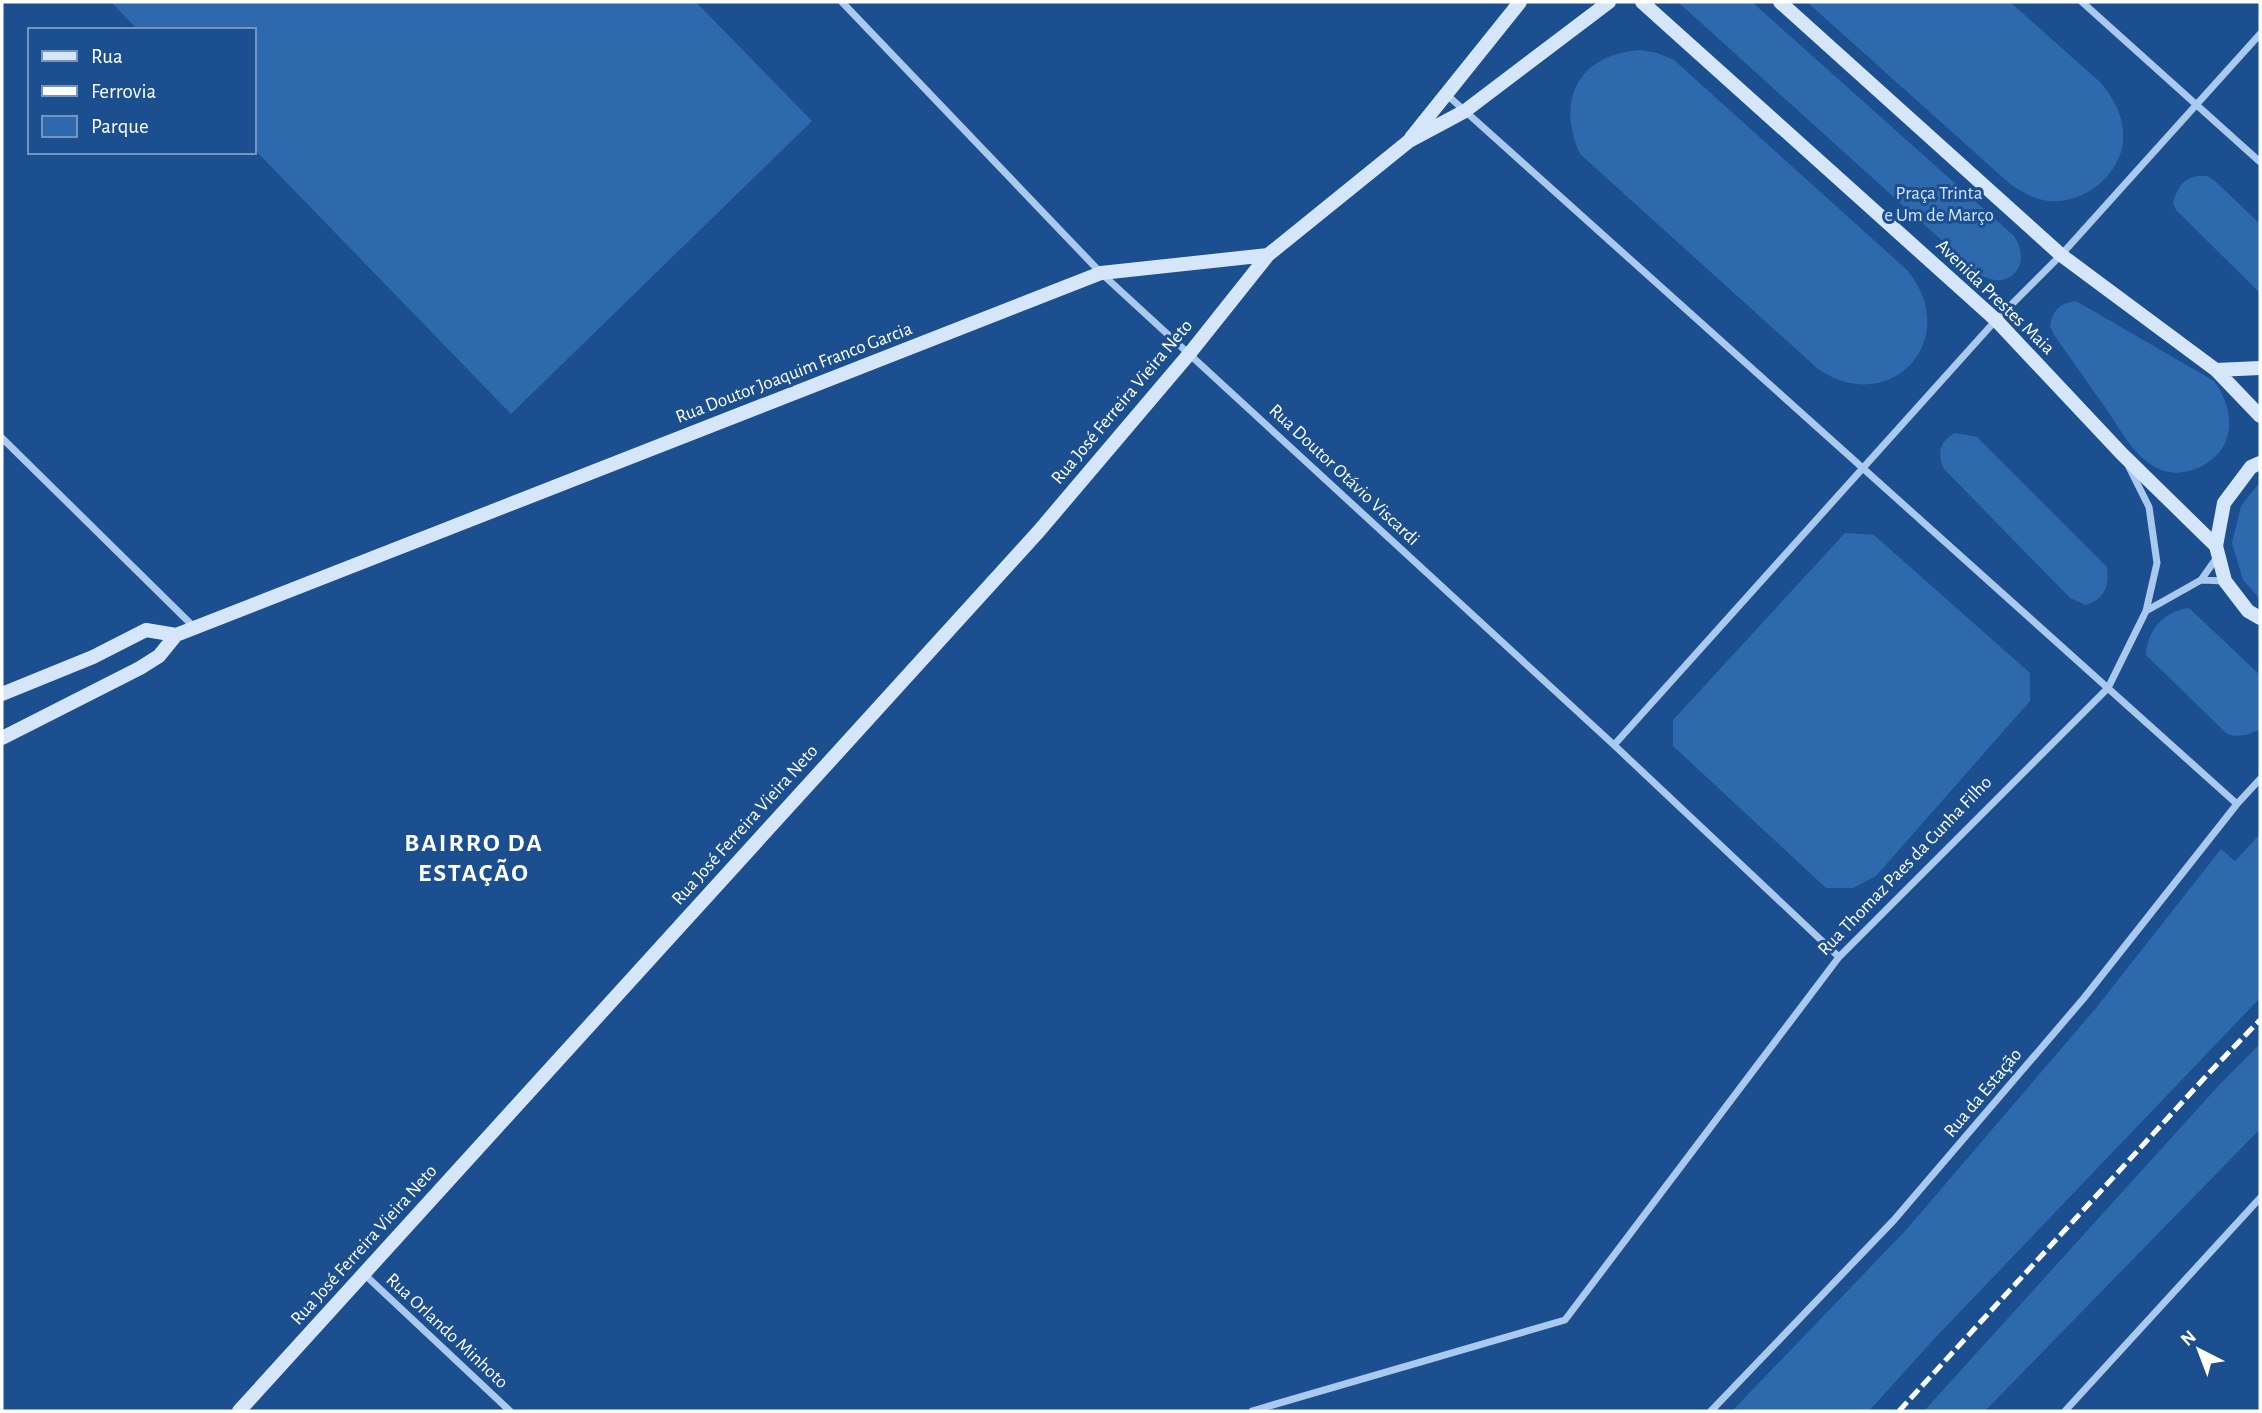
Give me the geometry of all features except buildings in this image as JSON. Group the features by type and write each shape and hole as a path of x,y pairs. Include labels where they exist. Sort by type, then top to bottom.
{"street":[{"name":"Rua Doutor Otávio Viscardi","path":"842,2 1101,273 1614,745 1839,957"},
{"path":"1409,141 1520,2"},
{"path":"1268,255 1409,141 1465,111 1609,2"},
{"name":"Avenida Prestes Maia","path":"1642,2 1996,320 2217,551"},
{"path":"1780,2 2062,255 2216,370 2260,416"},
{"path":"2082,2 2260,162"},
{"path":"1614,745 1996,320 2062,255 2260,34"},
{"path":"1445,93 2237,804"},
{"name":"Rua Doutor Joaquim Franco Garcia","path":"2,694 93,657 146,630 176,635 195,628 1101,273 1268,255"},
{"name":"Rua José Ferreira Vieira Neto","path":"240,1411 1039,531 1190,354 1268,255"},
{"path":"2216,370 2260,368"},
{"path":"2,438 195,628"},
{"name":"Rua Thomaz Paes da Cunha Filho","path":"1252,1411 1565,1320 1839,957 2108,688 2147,611 2157,563 2149,507 2122,454"},
{"path":"2147,611 2201,580 2217,551 2224,503 2251,467 2260,463"},
{"path":"2217,551 2225,581 2248,611 2260,618"},
{"path":"2201,580 2225,581"},
{"name":"Rua Doutor Joaquim Franco Garcia","path":"2,738 140,668 159,656 176,635"},
{"name":"Rua da Estação","path":"1711,1411 1894,1220 2084,998 2237,804 2260,779"},
{"path":"2065,1411 2260,1198"},
{"name":"Rua Orlando Minhoto","path":"363,1273 510,1411"}],"green space":[{"path":"111,2 696,2 812,121 511,414 256,151 256,28 136,28"},
{"name":"Praça Trinta e Um de Março","path":"1678,2 1752,2 2014,236 2021,256 2020,265 2015,272 2009,278 2001,280 1980,275"},
{"path":"1807,2 2010,2 2106,90 2122,121 2123,139 2118,161 2101,182 2079,196 2052,201 2027,195 2010,184"},
{"path":"1640,50 1674,60 1907,270 1923,296 1927,321 1923,344 1911,364 1893,378 1871,384 1845,382 1818,369 1580,154 1570,116 1572,98 1578,83 1588,70 1601,60 1619,53"},
{"path":"2197,176 2207,176 2215,181 2260,224 2260,293 2176,210 2173,203 2179,189 2184,182"},
{"path":"2076,301 2214,381 2222,394 2229,417 2226,441 2215,457 2198,468 2178,473 2159,469 2136,451 2050,326 2058,308"},
{"path":"1955,433 1977,437 2107,567 2107,586 2098,599 2086,605 2070,598 1944,469 1941,448"},
{"path":"2260,482 2260,599 2243,580 2232,543 2241,506"},
{"path":"1845,533 1874,535 2030,673 2030,701 1876,876 1853,888 1826,888 1673,746 1673,720"},
{"path":"2189,608 2260,675 2260,729 2244,735 2227,734 2146,655 2153,630 2158,623 2172,613"},
{"path":"2260,834 2260,998 1935,1338 1869,1411 1732,1411 1906,1230 2096,1008 2221,849 2235,861"},
{"path":"2260,1044 2260,1129 1985,1411 1924,1411 2220,1084"}],"railway":[{"path":"1899,1411 2260,1020"}],"district":[{"name":"BAIRRO DA ESTAÇÃO","path":"474,858"}]}
